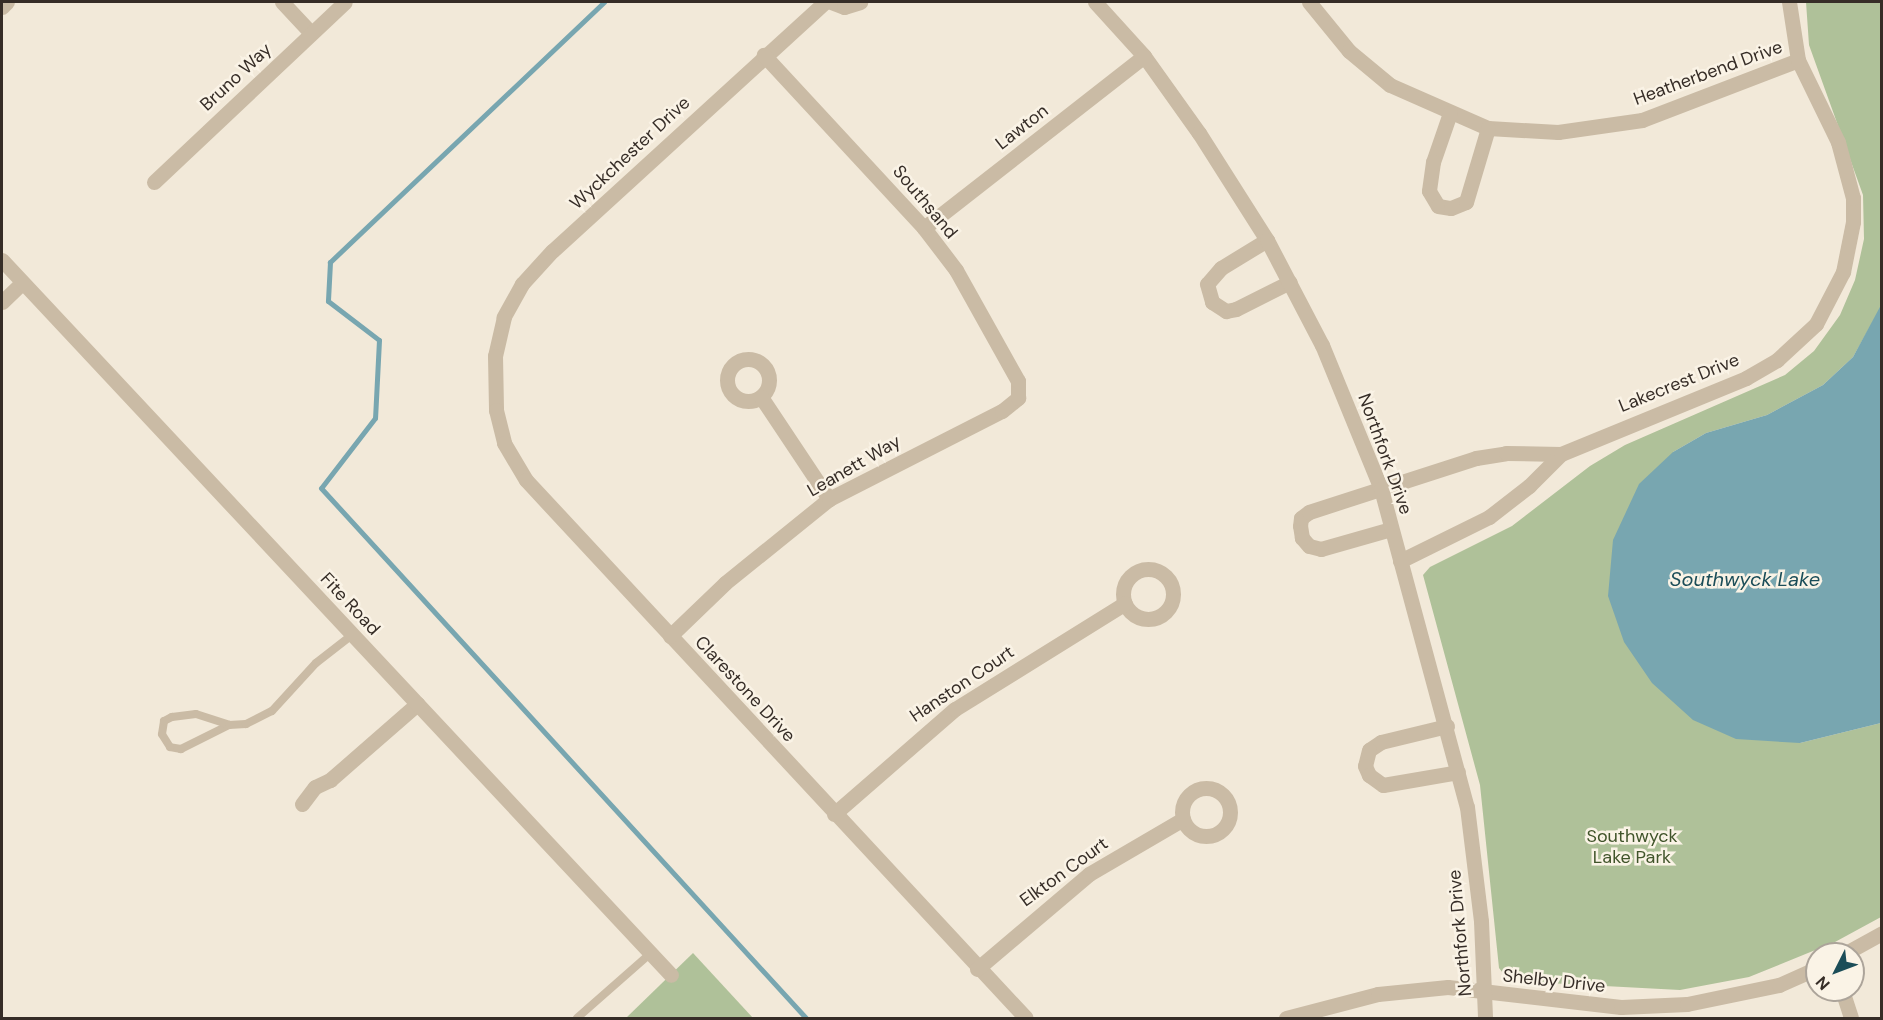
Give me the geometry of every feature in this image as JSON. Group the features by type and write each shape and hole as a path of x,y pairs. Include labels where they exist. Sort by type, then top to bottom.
{"street":[{"path":"2,7 7,2"},
{"path":"282,2 311,33"},
{"name":"Bruno Way","path":"154,182 345,2"},
{"name":"Wyckchester Drive","path":"495,356 504,317 530,276 764,55 825,2"},
{"path":"831,2 843,7 860,2"},
{"name":"Northfork Drive","path":"1095,2 1144,56 1227,174 1267,240 1290,282 1346,399 1381,489 1447,726 1467,807 1480,921 1485,1018"},
{"name":"Heatherbend Drive","path":"1309,2 1368,69 1410,96 1488,128 1558,132 1642,120 1798,60"},
{"name":"Lakecrest Drive","path":"1391,529 1321,549 1309,546 1302,538 1301,518 1309,512 1476,458 1506,453 1560,454 1746,378 1798,343 1828,303 1849,250 1853,198 1838,142 1798,60 1790,2"},
{"name":"Southsand","path":"764,55 924,228 956,270 1018,381 1018,398"},
{"name":"Lawton","path":"924,228 1144,56"},
{"path":"1450,113 1433,162 1429,191 1438,206 1451,208 1466,202 1488,128"},
{"path":"1267,240 1221,268 1207,284 1212,302 1226,311 1236,309 1290,282"},
{"name":"Fite Road","path":"2,260 671,975"},
{"path":"2,302 22,284"},
{"name":"Clarestone Drive","path":"495,356 496,410 504,443 525,480 977,969 1026,1018"},
{"path":"761,397 829,499"},
{"name":"Leanett Way","path":"670,636 725,583 829,499 1002,411 1018,398"},
{"name":"Lakecrest Drive","path":"1400,561 1489,517 1529,486 1560,454"},
{"name":"Hanston Court","path":"834,814 955,709 1125,603"},
{"path":"302,804 315,788 339,773 417,704"},
{"path":"1447,726 1381,742 1369,750 1365,766 1369,775 1383,785 1458,772"},
{"name":"Elkton Court","path":"977,969 1089,874 1183,819"},
{"path":"1865,942 1881,933"},
{"name":"Shelby Drive","path":"1286,1018 1323,1006 1411,990 1448,987 1622,1013 1728,998 1779,985 1805,973"},
{"path":"1846,1002 1851,1018"}],"lane":[{"path":"229,725 182,748 170,747 162,734 164,722 196,714 229,725 246,724 273,711 316,663 352,635"},
{"path":"577,1018 651,952"}],"green space":[{"name":"Southwyck Lake Park","path":"1806,2 1881,2 1882,305 1853,357 1823,385 1767,415 1706,433 1673,452 1800,743 1881,723 1881,917 1835,942 1805,942 1805,954 1749,977 1680,990 1509,981 1499,968 1480,785 1423,575 1430,567 1512,526 1590,466 1625,445 1785,375 1814,351 1840,315 1855,280 1864,239 1863,195 1809,45"},
{"path":"693,953 753,1018 626,1018"}],"water":[{"name":"Southwyck Lake","path":"1881,305 1881,723 1800,743 1736,739 1693,720 1652,683 1624,642 1608,596 1613,540 1639,484 1673,452 1706,433 1767,415 1823,385 1853,357"}],"waterway":[{"path":"604,2 330,262 328,301 379,340 375,418 321,488 806,1018"}]}
